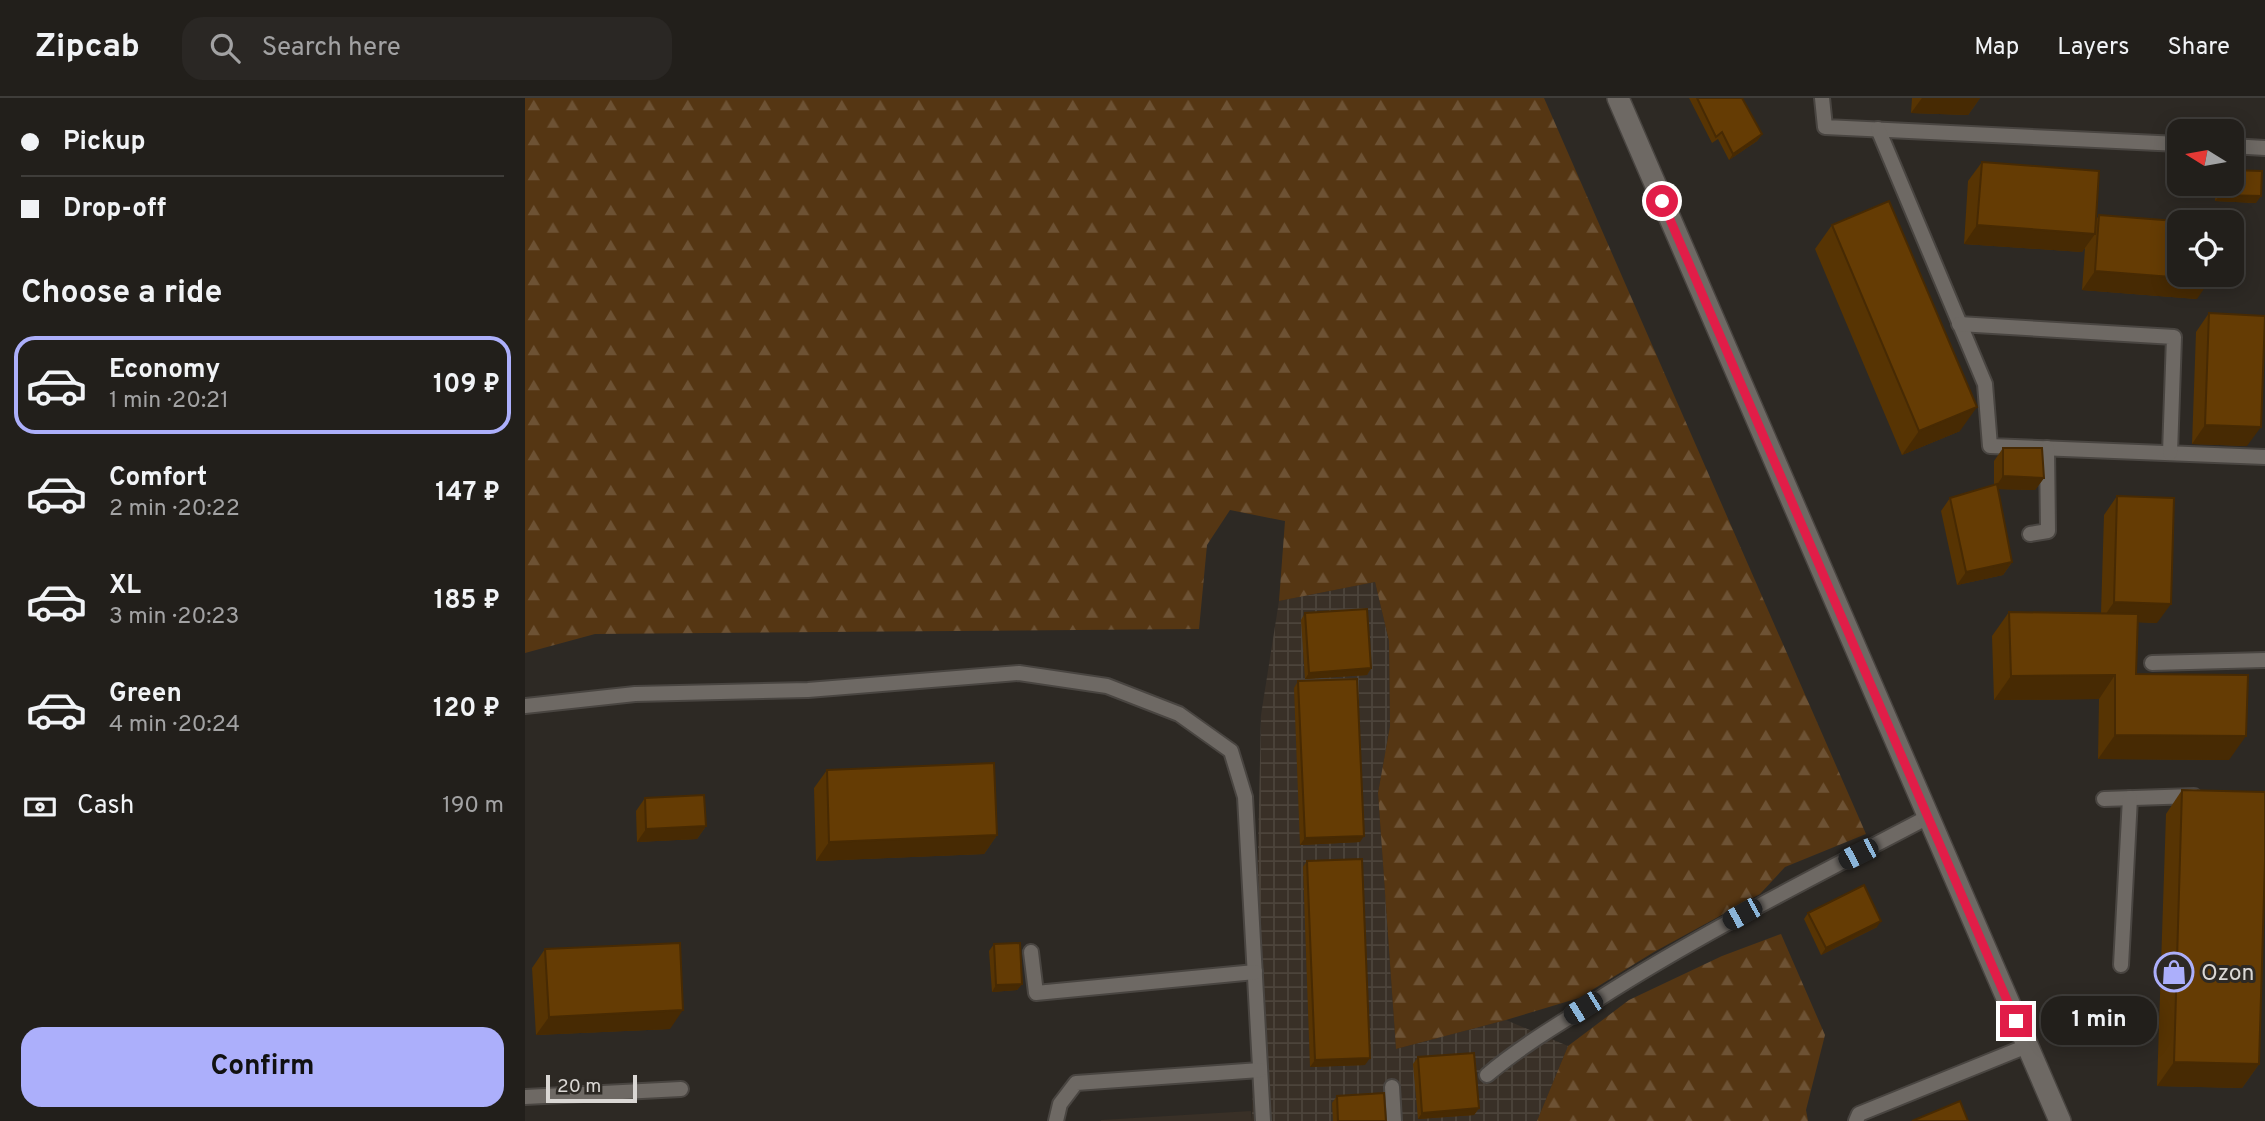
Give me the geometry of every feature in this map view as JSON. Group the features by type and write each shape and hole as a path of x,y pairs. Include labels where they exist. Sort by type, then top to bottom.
{"street":[{"path":"1618,98 2060,1121"}],"lane":[{"path":"1822,98 1825,127 2167,143"},
{"path":"1878,129 1985,384 1990,446 2265,457"},
{"path":"2244,147 2265,148"},
{"path":"1959,324 2174,337 2170,453"},
{"path":"2030,534 2047,531 2047,448"},
{"path":"2152,663 2265,660"},
{"path":"525,706 635,694 808,690 1019,673 1107,686 1179,714 1231,751 1245,797 1263,1121"},
{"path":"2103,799 2207,796"},
{"path":"2121,965 2130,798"},
{"path":"1487,1075 1514,1052 1652,964 1928,817"},
{"path":"1031,952 1036,993 1255,972"},
{"path":"1856,1121 1859,1114 2027,1046"},
{"path":"1056,1121 1061,1104 1076,1083 1260,1070"},
{"path":"1392,1087 1394,1121"},
{"path":"525,1097 681,1089"}],"shaded area":[{"path":"1375,582 1389,641 1390,726 1378,793 1396,1049 1506,1020 1568,1046 1537,1121 1252,1121 1261,715 1279,601"},
{"path":"1251,1111 1252,1121 1101,1121 1101,1120"}],"green space":[{"path":"525,98 1544,98 1866,834 1785,867 1760,894 1654,952 1579,998 1396,1049 1378,793 1390,726 1389,641 1375,582 1279,601 1285,521 1230,510 1207,545 1199,629 595,634 525,653"},
{"path":"1781,934 1825,1035 1806,1110 1808,1121 1537,1121 1568,1046 1629,1000 1722,956"}],"building":[{"path":"1697,98 1742,98 1762,134 1733,154 1722,132 1716,137"},
{"path":"1982,162 2099,171 2095,234 1977,225"},
{"path":"2244,170 2262,171 2261,196 2244,196"},
{"path":"1889,201 1977,407 1919,431 1832,225"},
{"path":"2099,215 2167,220 2167,277 2095,271"},
{"path":"2209,313 2265,316 2261,427 2205,425"},
{"path":"2003,448 2042,448 2044,478 2003,476"},
{"path":"1997,484 2012,562 1966,572 1950,498"},
{"path":"2117,496 2174,498 2171,604 2114,602"},
{"path":"1367,609 1371,668 1309,673 1305,613"},
{"path":"2009,612 2138,614 2136,674 2248,675 2246,736 2115,735 2115,675 2011,676"},
{"path":"1357,679 1364,836 1305,838 1298,681"},
{"path":"994,763 997,835 829,842 827,770"},
{"path":"2182,790 2265,792 2259,1064 2174,1062"},
{"path":"704,795 706,826 646,829 645,798"},
{"path":"1362,859 1370,1058 1315,1060 1307,861"},
{"path":"1864,885 1881,921 1826,948 1808,913"},
{"path":"680,943 683,1010 549,1017 545,949"},
{"path":"1020,943 1022,984 996,985 994,944"},
{"path":"1474,1053 1479,1108 1422,1113 1418,1057"},
{"path":"1384,1093 1386,1121 1338,1121 1337,1096"},
{"path":"1960,1101 1968,1121 1912,1121"}],"place":[{"name":"Ozon","path":"2174,972"}],"route":[{"path":"1662,201 2016,1021"}]}
